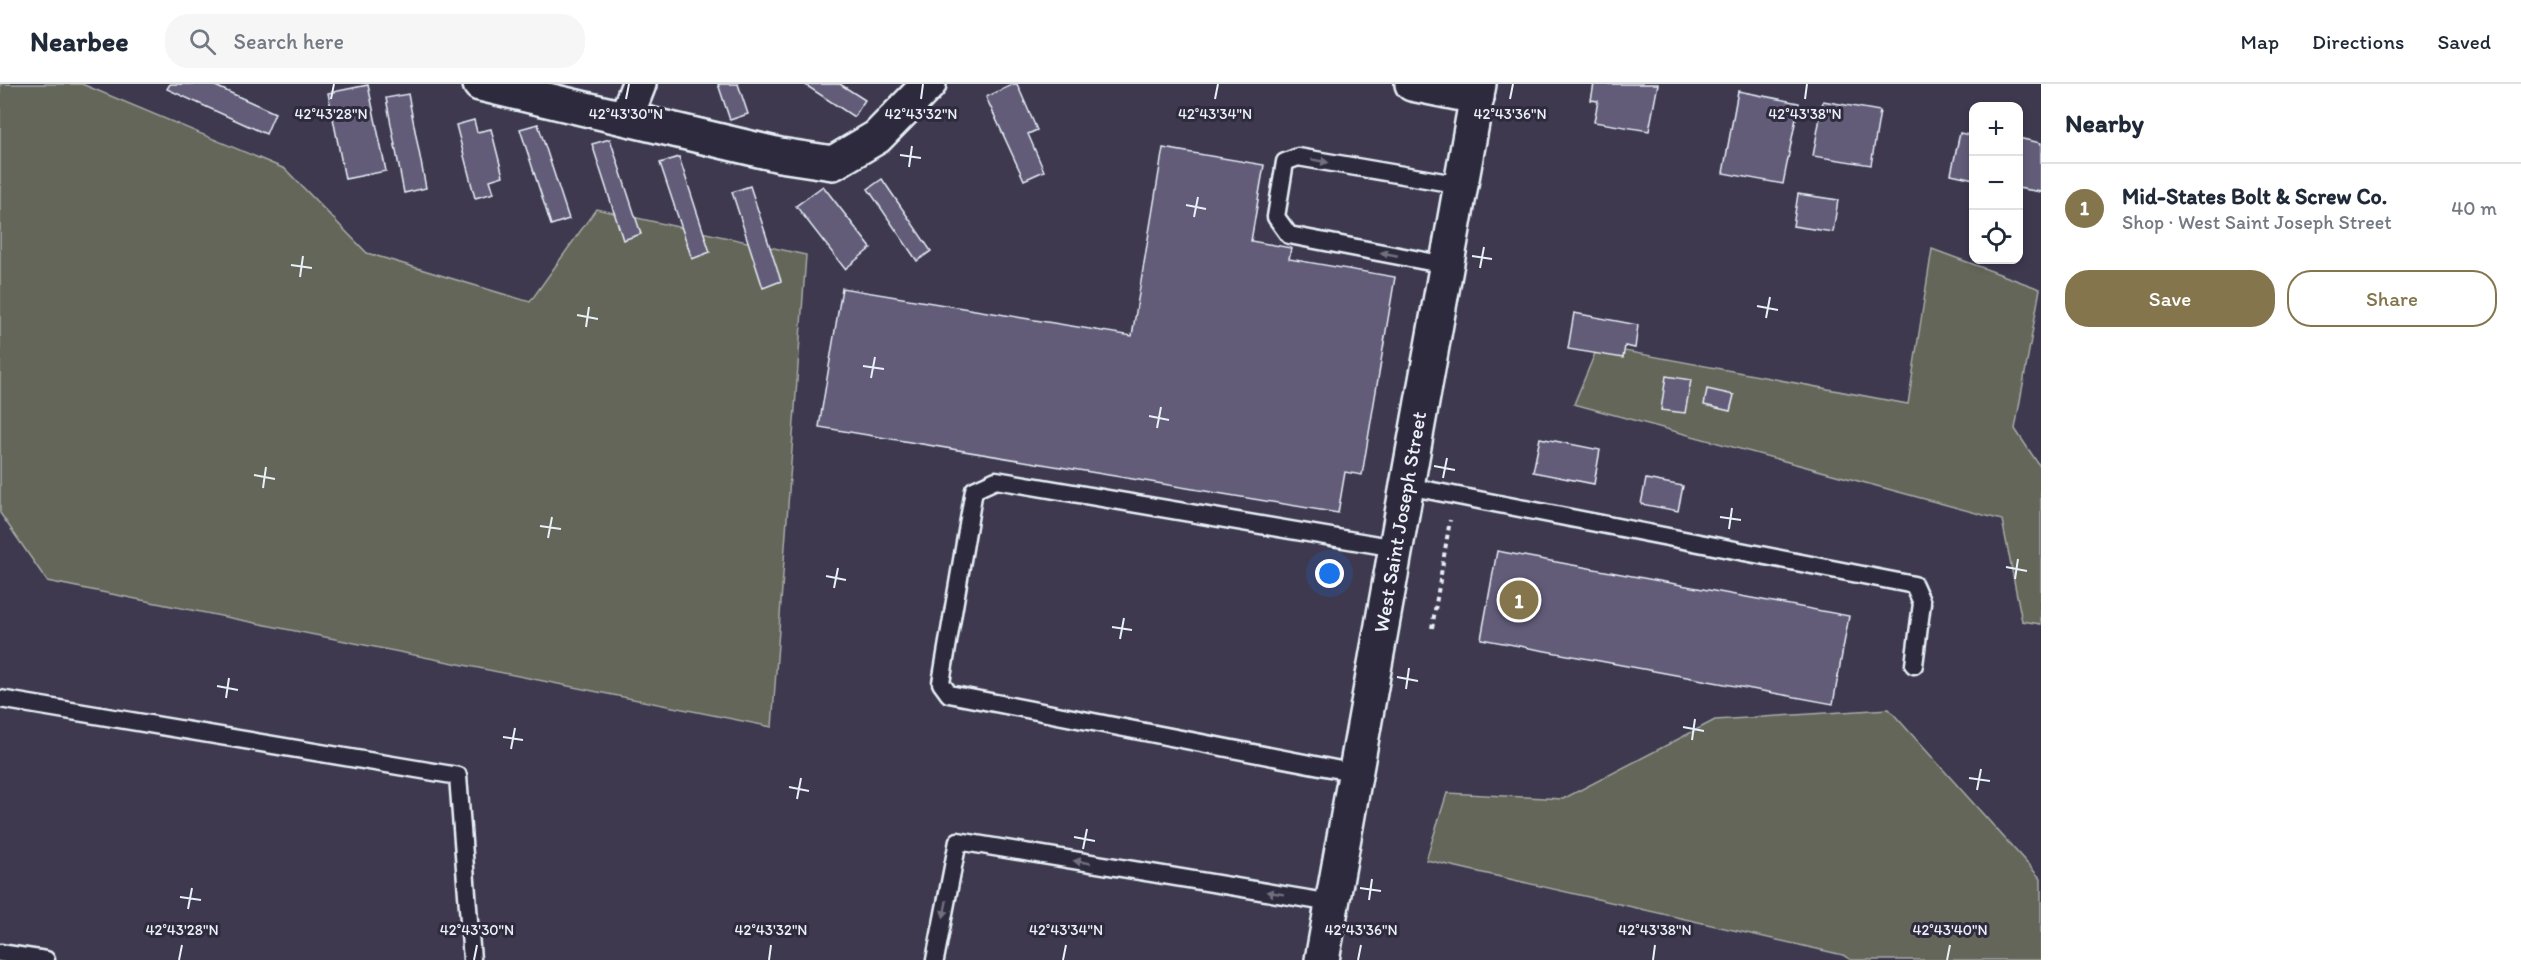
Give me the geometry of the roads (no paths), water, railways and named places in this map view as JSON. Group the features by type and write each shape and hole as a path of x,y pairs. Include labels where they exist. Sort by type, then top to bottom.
{"street":[{"path":"480,84 780,155 833,163 878,137 929,84"},
{"path":"626,117 639,84"},
{"path":"1412,84 1478,90"},
{"name":"West Saint Joseph Street","path":"1322,960 1478,90"}],"lane":[{"path":"1446,265 1289,235 1276,217 1285,162 1298,157 1461,185"},
{"path":"1356,773 949,694 941,683 974,490 996,480 1396,548"},
{"path":"1407,486 1914,585 1923,603 1914,665"},
{"path":"0,699 458,777 472,960"},
{"path":"935,960 958,841 1332,903"},
{"path":"0,953 46,960"}],"place":[{"name":"Mid-States Bolt & Screw Co.","path":"1519,600"}]}
